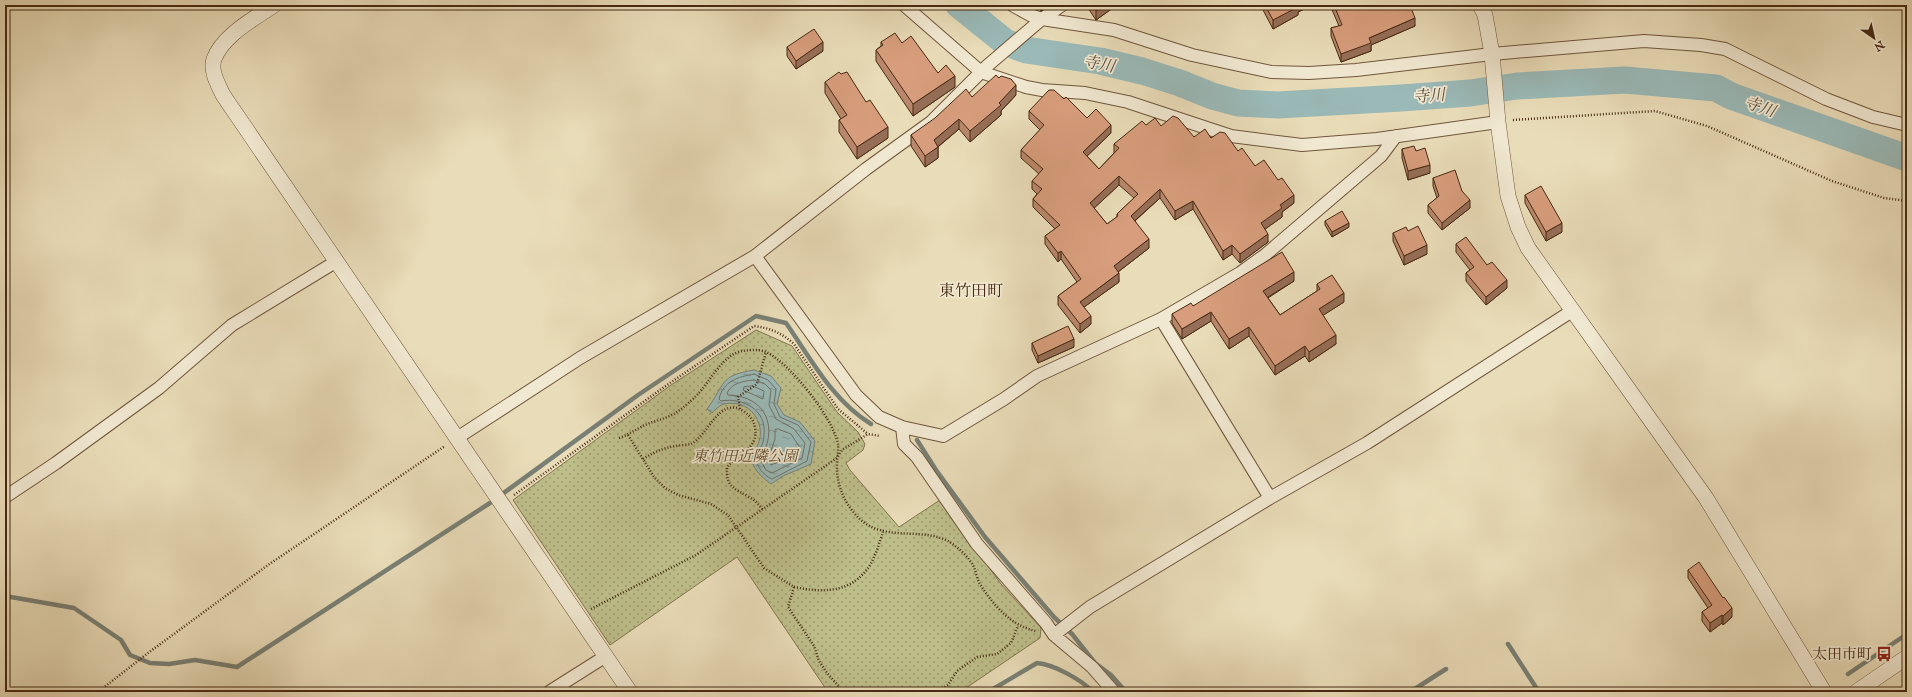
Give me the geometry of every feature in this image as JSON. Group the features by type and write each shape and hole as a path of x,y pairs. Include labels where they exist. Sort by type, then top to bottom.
{"street":[{"path":"274,5 234,34 222,46 214,60 214,75 223,95 630,692"},
{"path":"904,5 984,69 1026,88 1085,93 1128,102 1231,136 1302,145 1396,136 1498,119"},
{"path":"1012,5 1040,21 1114,30 1192,55 1271,72 1309,73 1356,70 1644,40 1701,45 1725,49 1826,99 1872,117 1907,124"},
{"path":"457,438 580,358 755,256 855,178 931,122 984,69 1040,21 1062,5"},
{"path":"1480,5 1485,15 1492,56 1508,196 1518,227 1528,248 1706,498 1824,692"},
{"path":"755,256 856,395 880,417 902,427 943,436 1004,399 1037,376 1161,319 1240,273 1265,255 1381,156 1396,136"},
{"path":"5,496 56,463 159,388 232,325 337,261"},
{"path":"1054,635 1090,607 1270,498 1368,443 1572,311"},
{"path":"1161,319 1270,498"},
{"path":"902,427 904,444 917,457 977,544 1046,623 1054,635 1092,668 1114,692"},
{"path":"549,692 606,656"},
{"path":"1856,692 1907,656"}],"path":[{"path":"1498,119 1655,111 1707,126 1832,181 1884,198 1907,201"},
{"path":"499,499 754,326 765,327 785,336 794,344 838,409 868,434 880,436"},
{"path":"619,438 628,435 643,426 675,414 697,395 721,364 740,351 755,350 766,352 781,362 796,376 831,425 838,445 838,484 844,498 856,515 868,525 883,532 936,536 950,542 961,551 973,565 979,582 996,607 1018,626 1029,630 1054,635"},
{"path":"763,510 750,497 734,489 727,478 727,467 747,451 755,441 756,426 750,415 740,407 738,397 757,384 759,372 766,352"},
{"path":"642,460 662,449 691,444 700,437 712,419 725,410 740,407"},
{"path":"578,616 696,555 837,458 842,450 868,434"},
{"path":"628,435 642,460 664,488 678,495 711,504 728,515 764,568 794,587 817,591 845,588 866,572 883,532"},
{"path":"98,692 148,653 268,565 457,438"},
{"path":"794,587 788,608 814,646 819,661 827,674 844,692"},
{"path":"937,692 948,684 957,671 977,657 997,654 1011,643 1018,626"}],"green space":[{"name":"東竹田近隣公園","path":"756,330 792,346 837,412 858,432 865,444 863,450 846,463 850,470 899,527 940,500 1001,584 1041,628 1040,638 960,692 828,692 737,557 610,645 513,500 671,385"}],"water":[{"path":"754,370 771,376 781,388 777,404 784,415 800,422 815,441 811,464 783,476 771,484 758,472 750,455 757,447 760,438 760,428 757,419 752,412 744,406 735,403 724,404 712,413 707,409 728,378 742,372"}],"building":[{"path":"1092,5 1104,5 1096,11"},
{"path":"1265,5 1297,5 1298,7 1273,20"},
{"path":"1334,5 1410,5 1415,18 1369,38 1371,43 1341,54 1331,28 1342,25"},
{"path":"814,29 823,42 796,61 787,47"},
{"path":"895,33 902,43 911,36 938,73 946,65 955,76 913,104 876,50 883,45 881,42"},
{"path":"839,72 841,74 847,72 866,102 870,100 888,127 857,147 839,120 847,115 825,82"},
{"path":"996,75 999,78 1001,76 1011,79 1016,85 999,103 1001,105 970,131 959,119 934,140 938,147 925,156 911,135 935,118 966,89 972,97"},
{"path":"1049,90 1054,90 1064,99 1066,97 1087,118 1096,109 1111,125 1083,152 1099,169 1119,148 1114,144 1142,121 1146,125 1155,118 1161,126 1173,116 1178,118 1194,137 1205,129 1211,138 1220,132 1225,133 1238,151 1242,148 1255,166 1264,160 1278,180 1282,178 1294,195 1280,205 1282,208 1261,223 1268,234 1240,254 1232,245 1223,251 1193,201 1175,211 1160,189 1131,216 1149,239 1114,266 1119,273 1080,302 1091,316 1080,324 1058,296 1081,279 1061,251 1058,253 1045,236 1060,225 1033,199 1042,189 1032,181 1043,169 1021,150 1044,125 1029,111","holes":["1119,176 1138,194 1117,214 1118,216 1107,224 1090,203"]},
{"path":"1414,146 1416,151 1425,148 1430,165 1408,171 1402,149"},
{"path":"1455,170 1462,191 1470,200 1442,223 1428,205 1439,196 1433,178"},
{"path":"1541,186 1562,223 1546,232 1525,195"},
{"path":"1342,211 1349,223 1332,232 1325,221"},
{"path":"1418,226 1427,245 1404,256 1393,233 1406,227 1408,231"},
{"path":"1466,237 1487,265 1492,262 1507,280 1486,297 1466,273 1474,267 1456,244"},
{"path":"1282,252 1294,272 1263,291 1280,315 1320,289 1317,284 1332,275 1344,293 1319,309 1336,335 1309,352 1305,346 1275,366 1249,327 1229,339 1211,312 1182,329 1172,314 1191,303 1193,306"},
{"path":"1068,326 1074,339 1038,356 1032,343"},
{"path":"1699,562 1723,598 1724,597 1732,608 1723,616 1722,615 1710,623 1702,612 1712,605 1688,570"}],"waterway":[{"name":"寺川","path":"959,5 1005,42 1026,50 1100,61 1142,71 1180,83 1212,96 1238,103 1278,105 1401,98 1470,93 1517,86 1625,80 1716,88 1731,96 1907,158"},
{"path":"5,596 74,608 121,640 130,655 150,663 169,664 195,660 237,667 490,503 638,395 756,316 786,323 814,365 834,391 857,415 871,424"},
{"path":"917,440 936,470 985,537 1054,617 1072,634 1095,663 1111,675 1126,692"},
{"path":"1848,674 1907,634"},
{"path":"1508,644 1539,692"},
{"path":"988,692 1037,663 1051,666 1067,673 1093,692"},
{"path":"1410,692 1446,669"}],"place":[{"name":"太田市町","path":"1884,654"}],"district":[{"name":"東竹田町","path":"971,290"}]}
